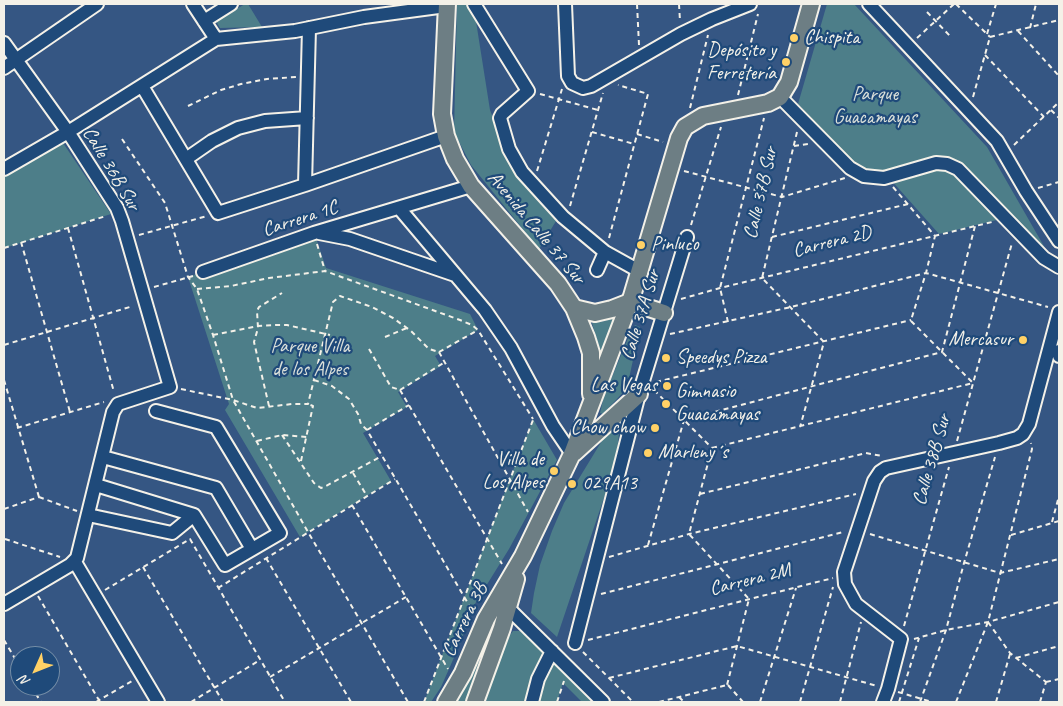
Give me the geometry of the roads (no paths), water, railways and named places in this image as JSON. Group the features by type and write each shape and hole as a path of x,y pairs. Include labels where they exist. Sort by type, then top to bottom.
{"main road":[{"path":"780,97 789,82 811,4"},
{"name":"Avenida Calle 37 Sur","path":"443,5 442,114 446,136 455,159 471,186 558,284 574,308 586,337 590,353 592,401 572,454 523,556"},
{"name":"Calle 37A Sur","path":"592,401 630,302 679,138 685,127 703,116 768,103 780,97"},
{"path":"574,308 595,313 630,302 665,308"},
{"path":"572,454 644,389"},
{"path":"475,702 508,608 523,556"},
{"name":"Carrera 3B","path":"446,702 463,673 486,619 523,556"}],"street":[{"path":"193,4 216,39"},
{"path":"204,21 231,4"},
{"path":"565,4 568,76 572,83 583,88 604,81 639,57 712,19 754,8"},
{"path":"870,4 997,140 1059,241"},
{"path":"4,169 68,132 216,39 295,31 364,16 443,5"},
{"path":"4,68 89,6"},
{"path":"478,6 528,91 500,118 509,149 522,172 566,219 604,252 640,272"},
{"path":"305,185 310,28"},
{"name":"Calle 36B Sur","path":"4,43 14,60 68,132 119,212 170,387 117,401 102,457"},
{"path":"142,86 218,213 446,136"},
{"path":"780,97 850,168 859,174 884,178 930,164 947,164 962,172 1044,258 1059,267"},
{"path":"186,159 212,141 238,128 265,121 308,118"},
{"name":"Carrera 1C","path":"203,272 314,233 471,186"},
{"path":"399,208 485,310 502,334 553,426 572,454"},
{"path":"314,233 350,239 456,275"},
{"name":"Calle 37A Sur","path":"575,643 658,333 687,237"},
{"path":"597,270 604,252"},
{"path":"883,702 901,639 864,611 850,594 840,575 858,531 874,481 880,472 886,468 999,443 1017,438 1023,434 1029,424 1057,331 1055,310"},
{"path":"1059,351 1059,356"},
{"path":"96,485 194,515 225,565 280,534 216,427 156,410"},
{"path":"4,604 74,562 79,554 102,457 216,488 252,549"},
{"path":"88,514 172,532 194,515"},
{"path":"74,562 158,702"},
{"path":"508,608 603,702"},
{"path":"532,702 538,679 552,651"}],"place":[{"name":"Chispita","path":"794,38"},
{"name":"Depósito y Ferretería","path":"786,62"},
{"name":"Pinluco","path":"641,245"},
{"name":"Mercasur","path":"1023,340"},
{"name":"Speedys Pizza","path":"666,358"},
{"name":"Las Vegas","path":"667,386"},
{"name":"Gimnasio Guacamayas","path":"666,404"},
{"name":"Chow chow","path":"655,428"},
{"name":"Marleny´s","path":"648,453"},
{"name":"Villa de Los Alpes","path":"554,471"},
{"name":"029A13","path":"572,484"}],"park label":[{"name":"Parque Guacamayas","path":"875,106"},
{"name":"Parque Villa de los Alpes","path":"310,358"}]}
